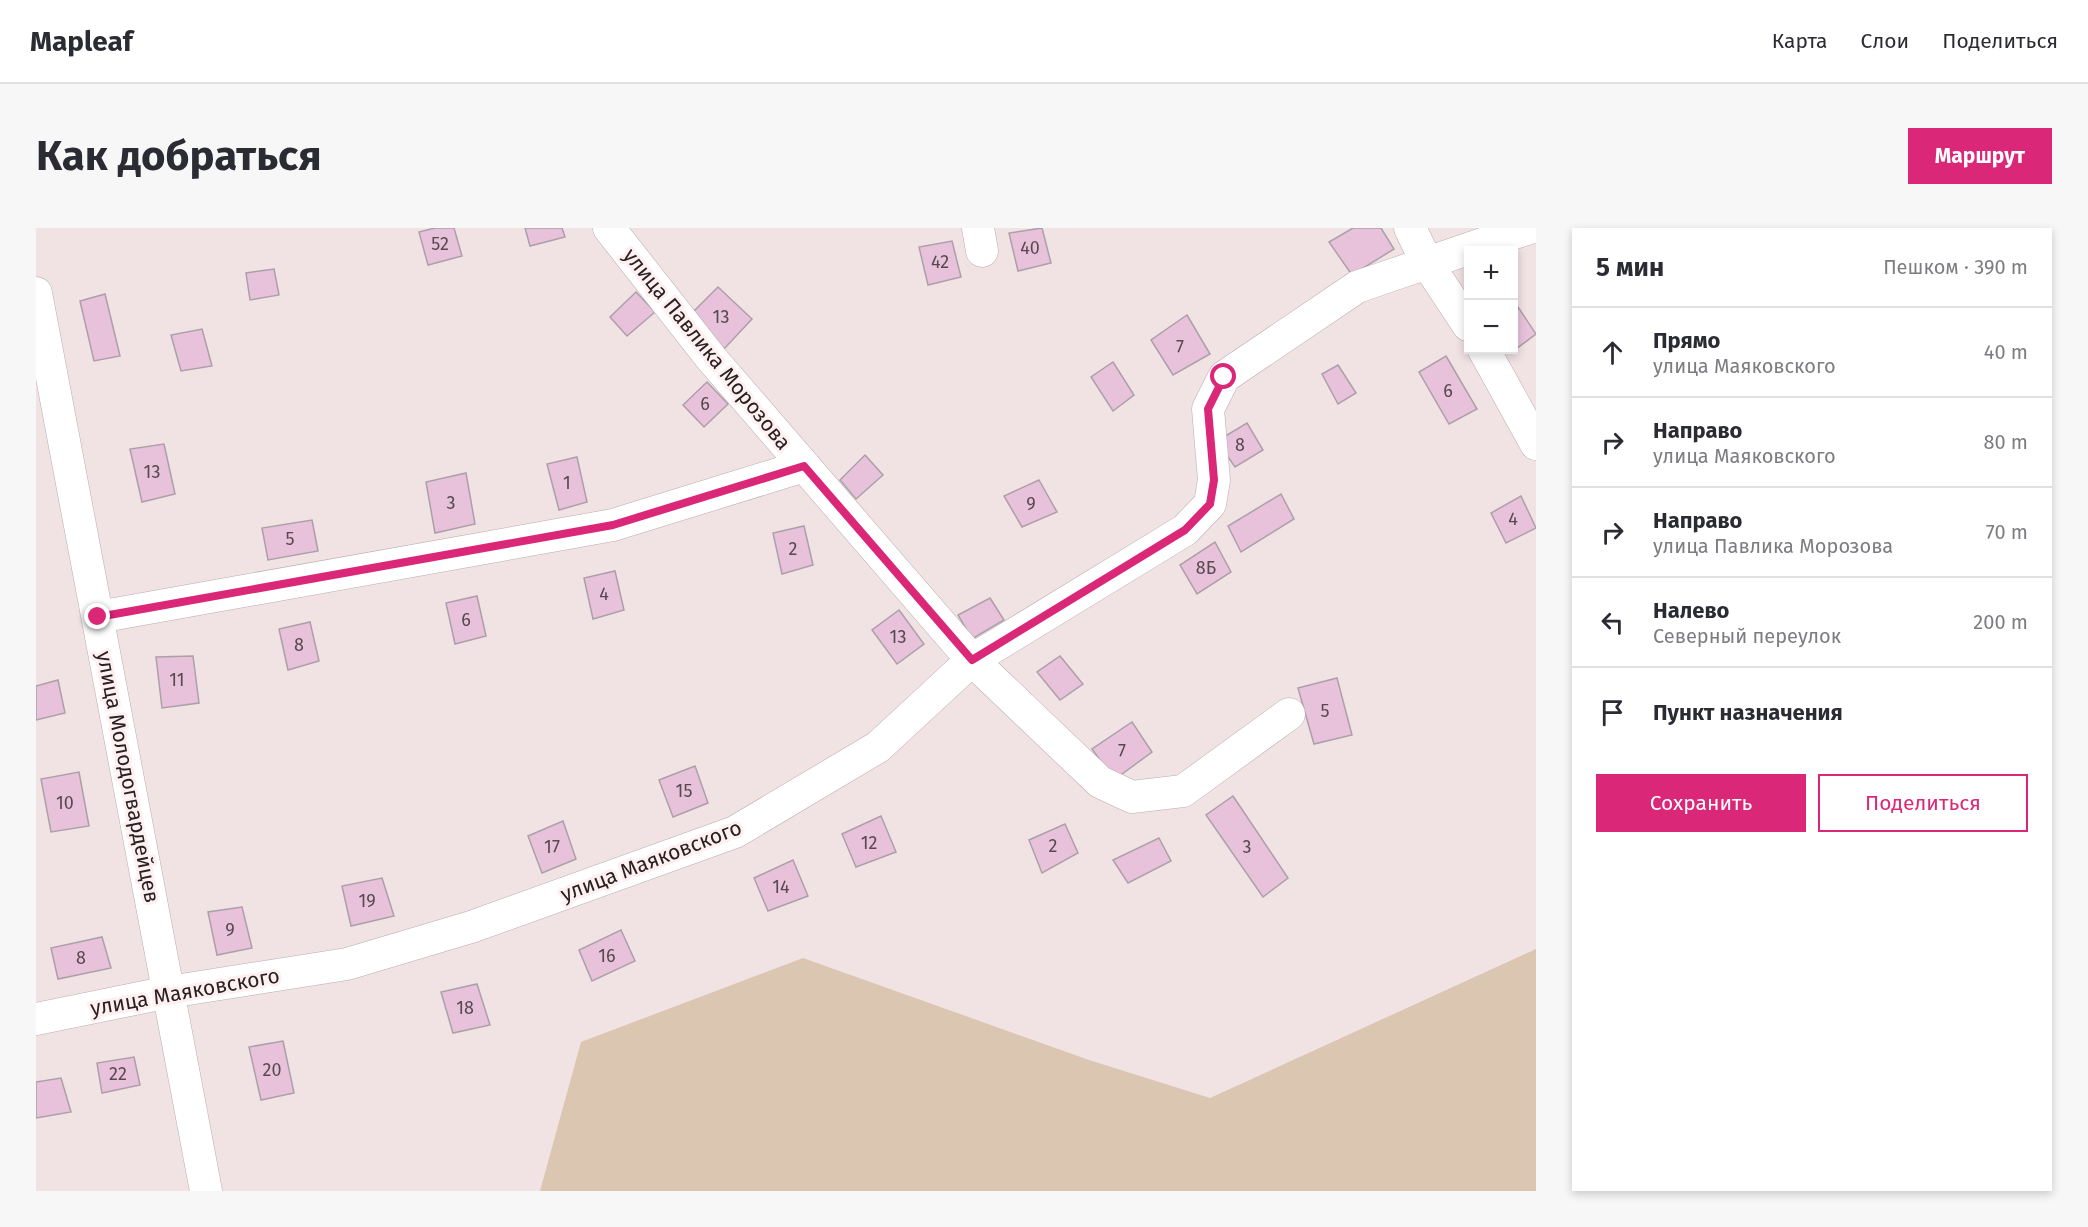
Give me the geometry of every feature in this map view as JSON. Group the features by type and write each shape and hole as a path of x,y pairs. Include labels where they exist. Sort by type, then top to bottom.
{"street":[{"name":"улица Павлика Морозова","path":"609,228 711,358 972,660 1100,783 1132,797 1183,791 1289,714"},
{"path":"1410,228 1427,263 1464,320"},
{"name":"улица Маяковского","path":"36,1019 169,992 347,964 471,927 735,832 878,747 972,660 1185,530 1210,504 1214,480 1208,409 1224,377 1357,287 1528,228"},
{"name":"улица Молодогвардейцев","path":"36,293 206,1191"},
{"path":"1486,354 1536,444"},
{"path":"98,617 613,525 804,466"}],"shaded area":[{"path":"1536,949 1536,1191 540,1191 581,1042 803,958 1089,1060 1210,1098"}],"building":[{"path":"435,228 454,228 462,256 428,265 419,232"},
{"path":"525,228 562,228 565,237 530,246"},
{"path":"1042,228 1051,263 1018,271 1009,233"},
{"path":"1353,228 1381,228 1394,249 1352,275 1329,242"},
{"path":"952,241 961,277 928,285 919,247"},
{"path":"274,269 279,295 250,300 246,273"},
{"path":"718,287 752,319 724,349 691,314"},
{"path":"636,292 655,312 627,336 610,317"},
{"path":"105,294 120,356 94,361 80,301"},
{"path":"1518,307 1536,334 1518,348"},
{"path":"1187,315 1210,354 1173,375 1151,340"},
{"path":"202,329 212,366 181,371 171,335"},
{"path":"1446,356 1477,409 1449,424 1419,372"},
{"path":"1113,362 1134,395 1113,411 1091,377"},
{"path":"1338,365 1356,393 1338,404 1322,374"},
{"path":"707,382 728,404 704,427 683,405"},
{"path":"1247,423 1263,450 1235,467 1217,441"},
{"path":"164,444 175,494 142,502 130,449"},
{"path":"865,455 883,475 856,499 840,480"},
{"path":"577,457 587,502 559,510 547,464"},
{"path":"466,473 475,524 435,533 426,482"},
{"path":"1039,480 1057,512 1022,527 1004,496"},
{"path":"1281,494 1294,519 1241,552 1228,526"},
{"path":"1521,496 1536,528 1506,543 1491,513"},
{"path":"312,520 318,551 268,560 262,528"},
{"path":"804,526 813,565 782,574 773,533"},
{"path":"1215,542 1231,572 1197,594 1180,565"},
{"path":"615,571 624,610 593,619 584,578"},
{"path":"477,596 486,636 455,644 446,603"},
{"path":"990,598 1004,620 972,639 958,615"},
{"path":"899,610 924,644 897,664 872,630"},
{"path":"310,622 319,661 288,670 279,629"},
{"path":"193,656 199,703 162,708 156,657"},
{"path":"1060,656 1083,684 1060,700 1037,672"},
{"path":"1337,678 1352,735 1314,744 1298,688"},
{"path":"58,680 65,713 36,720 36,686"},
{"path":"1132,722 1152,752 1114,780 1092,749"},
{"path":"695,766 708,803 673,817 659,780"},
{"path":"79,772 89,826 51,832 41,779"},
{"path":"1233,796 1288,878 1263,897 1206,815"},
{"path":"881,816 896,852 856,867 842,834"},
{"path":"563,821 576,859 542,873 528,836"},
{"path":"1065,824 1078,853 1042,873 1029,840"},
{"path":"1159,838 1171,861 1128,883 1113,860"},
{"path":"793,860 808,896 768,911 754,878"},
{"path":"382,878 394,916 351,926 342,886"},
{"path":"242,907 252,948 217,955 208,912"},
{"path":"621,930 635,961 592,981 579,950"},
{"path":"102,937 111,968 58,979 51,948"},
{"path":"477,984 490,1025 453,1033 441,992"},
{"path":"283,1041 294,1093 261,1100 249,1047"},
{"path":"134,1057 140,1085 102,1093 97,1063"},
{"path":"61,1078 71,1112 36,1118 36,1082"}],"route":[{"path":"98,617 613,525 804,466 972,660 1185,530 1210,504 1214,480 1208,409 1224,377"}]}
